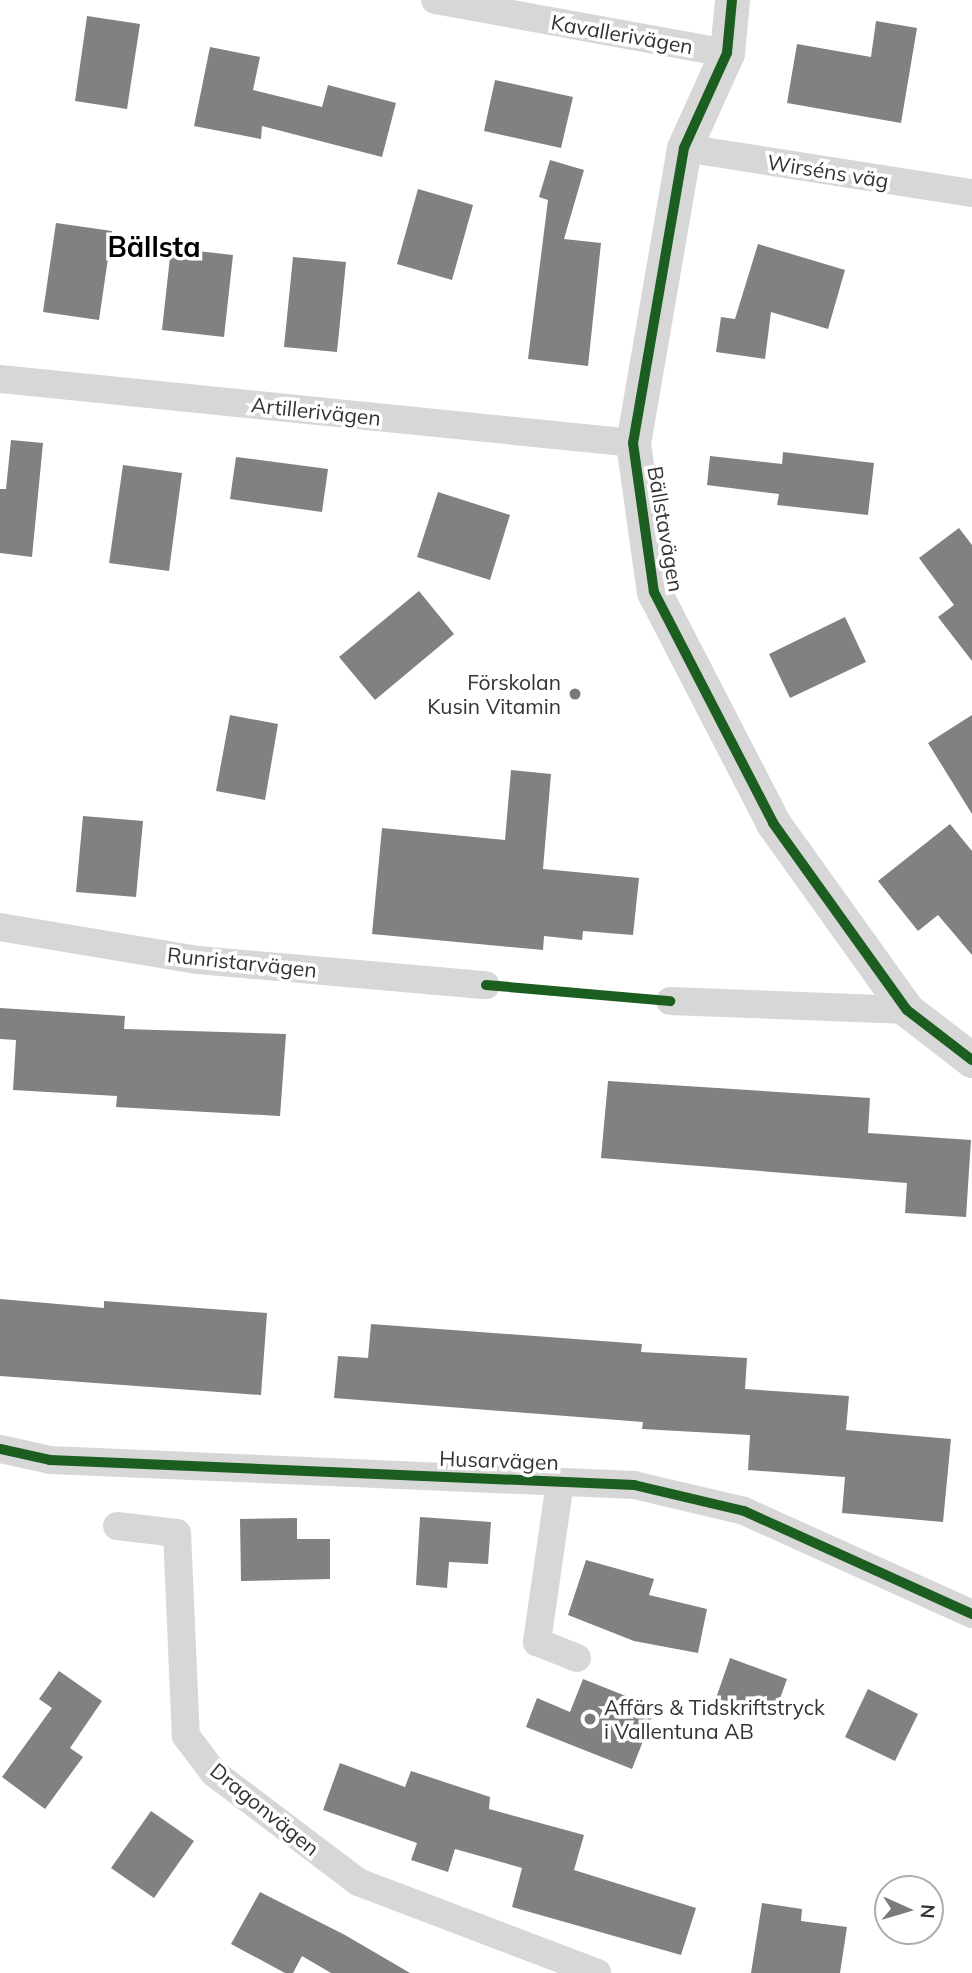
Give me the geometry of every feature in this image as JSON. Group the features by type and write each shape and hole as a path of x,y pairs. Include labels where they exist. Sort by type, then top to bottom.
{"street":[{"name":"Kavallerivägen","path":"435,0 727,52"},
{"name":"Bällstavägen","path":"732,0 727,52 684,148 633,443 654,593 774,823 907,1010 972,1060"},
{"name":"Wirséns väg","path":"684,148 972,193"},
{"name":"Artillerivägen","path":"0,379 633,443"},
{"name":"Runristarvägen","path":"0,927 198,960 486,985"},
{"path":"670,1001 907,1010"},
{"name":"Husarvägen","path":"0,1449 50,1460 634,1485 744,1511 972,1614"},
{"path":"560,1482 537,1642 577,1658"},
{"name":"Dragonvägen","path":"117,1526 177,1533 186,1736 214,1773 358,1882 597,1973"}],"building":[{"path":"87,16 140,24 127,109 75,101"},
{"path":"876,21 917,28 901,123 787,103 797,44 871,57"},
{"path":"210,47 260,57 253,90 322,107 328,85 396,103 382,157 262,126 261,139 194,126"},
{"path":"495,80 573,97 561,148 484,131"},
{"path":"550,160 584,170 564,239 601,243 588,366 528,359 548,200 539,197"},
{"path":"418,189 473,205 452,280 397,264"},
{"path":"56,223 112,231 99,320 43,312"},
{"path":"758,244 845,270 828,329 771,312 765,359 716,352 721,317 735,319"},
{"path":"171,248 233,255 224,337 162,330"},
{"path":"293,257 346,262 337,352 284,347"},
{"path":"11,440 43,443 32,557 0,553 0,489 6,489"},
{"path":"783,452 874,463 868,515 777,505 779,494 707,485 710,456 782,464"},
{"path":"236,457 328,469 322,512 230,499"},
{"path":"123,465 182,473 169,571 109,563"},
{"path":"438,492 510,515 490,580 417,557"},
{"path":"959,528 972,545 972,661 938,617 954,605 919,558"},
{"path":"419,591 454,634 375,700 339,657"},
{"path":"845,617 866,662 790,698 769,654"},
{"path":"230,715 278,724 265,800 216,791"},
{"path":"972,715 972,814 928,743"},
{"path":"511,770 551,774 543,869 639,878 633,935 583,931 582,940 544,936 543,950 372,934 382,828 505,840"},
{"path":"83,816 143,821 136,897 76,892"},
{"path":"950,824 972,851 972,955 938,915 918,931 878,881"},
{"path":"0,1008 125,1016 124,1029 286,1034 280,1116 116,1107 117,1096 13,1090 16,1040 0,1039"},
{"path":"608,1081 870,1098 868,1133 971,1140 966,1217 905,1213 907,1183 601,1158"},
{"path":"0,1299 104,1308 104,1301 267,1313 261,1395 0,1376"},
{"path":"371,1324 642,1344 641,1352 747,1358 745,1389 849,1396 846,1430 951,1439 943,1522 842,1513 845,1477 748,1470 750,1435 642,1429 643,1422 334,1398 338,1356 368,1358"},
{"path":"420,1517 491,1522 488,1564 449,1562 447,1588 416,1585"},
{"path":"297,1518 297,1539 330,1539 330,1579 241,1581 240,1519"},
{"path":"586,1560 654,1579 649,1595 707,1609 698,1653 634,1641 568,1615"},
{"path":"730,1658 787,1679 773,1718 716,1698"},
{"path":"59,1671 102,1701 70,1748 83,1757 45,1809 2,1777 52,1708 39,1699"},
{"name":"Affärs & Tidskriftstryck i Vallentuna AB","path":"583,1679 656,1708 632,1769 526,1727 537,1698 570,1712"},
{"path":"868,1689 918,1714 895,1761 845,1737"},
{"path":"340,1763 405,1787 411,1771 490,1797 489,1809 584,1835 574,1870 696,1908 681,1955 512,1907 522,1868 455,1849 448,1872 411,1860 417,1843 323,1810"},
{"path":"151,1811 194,1841 154,1898 111,1868"},
{"path":"260,1892 345,1935 410,1973 331,1973 302,1956 293,1973 285,1973 231,1944"},
{"path":"762,1903 802,1909 801,1921 847,1927 840,1973 751,1973"}],"cycle path":[{"path":"732,0 727,53 684,148 633,443 654,592 773,823 907,1010 972,1060"},
{"path":"486,985 670,1001"},
{"path":"0,1449 50,1460 634,1485 744,1511 972,1614"}],"place":[{"name":"Förskolan Kusin Vitamin","path":"575,694"},
{"name":"Affärs & Tidskriftstryck i Vallentuna AB","path":"590,1719"}],"district":[{"name":"Bällsta","path":"154,247"}]}
